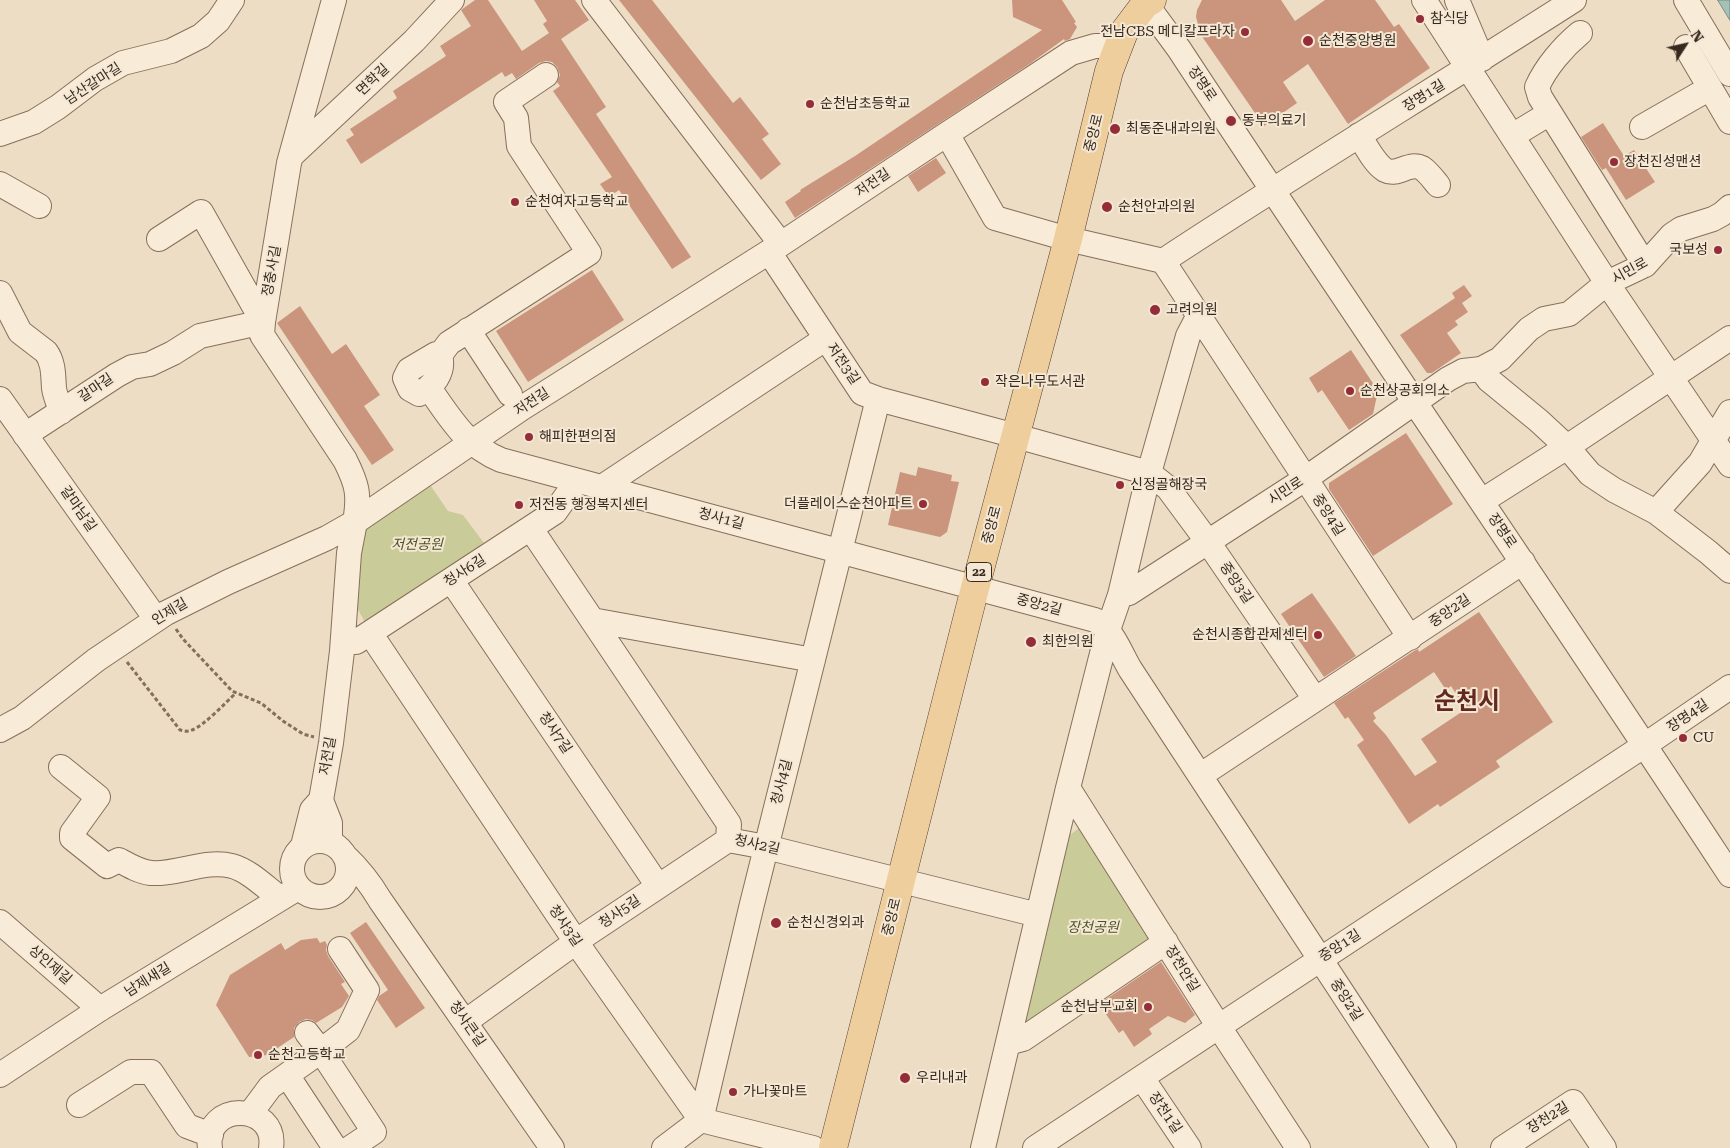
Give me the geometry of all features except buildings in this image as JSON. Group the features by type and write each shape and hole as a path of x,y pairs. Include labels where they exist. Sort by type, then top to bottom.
{"main road":[{"name":"중앙로","path":"833,1148 975,588 1068,239 1109,71 1117,46 1124,32 1147,2"}],"street":[{"name":"남산갈마길","path":"0,134 34,122 58,108 95,79 123,63 171,50 201,36 218,21 232,0"},
{"name":"정충사길","path":"334,0 292,156 262,335 345,460 356,480 358,505 355,522"},
{"name":"면학길","path":"292,156 414,41 452,0"},
{"name":"저전3길","path":"594,0 775,248 826,339 862,393 1016,436"},
{"path":"1424,0 1475,64 1512,136 1607,283 1730,465"},
{"path":"1457,0 1475,64"},
{"name":"장명1길","path":"1272,189 1475,64 1574,0"},
{"path":"1686,0 1730,74"},
{"name":"장명로","path":"1147,2 1523,562 1730,875"},
{"path":"1580,33 1547,68 1537,87 1540,97 1645,265"},
{"name":"저전길","path":"303,846 312,810 321,800 331,744 342,651 349,553 355,522 522,408 775,248 1071,54 1095,46 1117,46"},
{"path":"1686,47 1730,122"},
{"path":"510,394 468,330 589,253 519,146 516,118 506,102 546,75"},
{"path":"1642,127 1710,88"},
{"path":"1512,136 1550,113"},
{"path":"947,134 994,218 1068,239 1163,261 1272,189"},
{"path":"1359,135 1384,169 1396,172 1412,166 1418,167 1423,169 1438,185"},
{"path":"0,184 39,206"},
{"name":"시민로","path":"1120,595 1129,593 1208,542 1456,375 1464,371 1482,369 1500,359 1529,329 1544,319 1569,314 1607,283 1645,265 1672,235 1713,219 1730,207"},
{"path":"159,239 201,212 263,322"},
{"name":"중앙4길","path":"1163,261 1410,638"},
{"name":"갈마길","path":"0,293 20,332 46,352 49,357 54,372 54,390 61,412 117,375 132,367 150,364 200,336 263,322"},
{"path":"983,1148 1068,788 1108,630 1120,595 1149,474 1188,336 1199,315"},
{"name":"청사1길","path":"468,330 450,344 440,355 441,360 436,380 429,388 471,443 485,453 501,460 577,481 975,588"},
{"path":"1482,501 1672,378 1730,338"},
{"path":"602,487 826,339"},
{"path":"1482,369 1489,380 1567,447 1590,474 1614,490 1656,512 1730,571"},
{"name":"갈마남길","path":"0,399 161,616"},
{"name":"청사4길","path":"701,1120 766,847 878,399"},
{"path":"25,435 61,412"},
{"path":"1656,512 1692,473 1730,412"},
{"name":"중앙3길","path":"1016,436 1149,474 1168,488 1208,542 1315,699"},
{"name":"청사6길","path":"342,651 555,512 577,481"},
{"name":"인제길","path":"0,730 22,718 96,660 161,616 228,582 327,538 355,522"},
{"name":"청사2길","path":"531,529 729,824 728,840 766,847 1038,915"},
{"name":"중앙2길","path":"1201,775 1523,562"},
{"name":"청사7길","path":"451,580 658,886"},
{"name":"중앙2길","path":"975,588 1095,620 1108,630 1130,669 1444,1148"},
{"path":"592,620 813,660"},
{"name":"청사3길","path":"370,633 576,942 701,1120"},
{"name":"장명4길","path":"1645,745 1730,687"},
{"name":"중앙1길","path":"1047,1145 1142,1078 1645,745"},
{"path":"61,766 98,797 72,833 72,838 107,866 118,860 149,873 168,872 217,864 232,866 289,893 305,894 314,897 332,895 345,882 348,873 347,864 337,849 321,800"},
{"name":"장천안길","path":"1068,788 1298,1148"},
{"name":"청사5길","path":"465,1022 576,942 728,840"},
{"path":"289,893 293,879 292,861 303,846 321,841 337,849"},
{"name":"청사큰길","path":"337,849 357,866 368,880 552,1148"},
{"path":"339,890 358,892 380,900"},
{"name":"남제새길","path":"0,1074 100,1009 289,893"},
{"name":"상인제길","path":"0,922 100,1009"},
{"path":"1008,1043 1023,1038 1166,942"},
{"path":"263,1130 270,1087 287,1075 314,1042 348,1030 367,990 340,949"},
{"path":"314,1042 374,1132 350,1148"},
{"path":"79,1105 132,1072 151,1072 187,1126 210,1141 214,1127 226,1116 242,1112 280,1148"},
{"path":"287,1075 318,1138 336,1148"},
{"name":"장천1길","path":"1142,1078 1189,1148"},
{"name":"장천2길","path":"1503,1148 1573,1102 1604,1148"},
{"path":"664,1148 701,1120 813,1148"}],"path":[{"path":"161,616 232,691 261,704 303,734 331,744"},
{"path":"116,647 180,730 186,732 193,730 236,693"}],"green space":[{"name":"저전공원","path":"428,482 448,511 463,515 490,551 366,624 356,606 362,535 369,525"},
{"name":"장천공원","path":"1083,825 1161,941 1021,1028 1062,841"}],"shaded area":[{"path":"1718,0 1730,0 1730,20"}],"place":[{"name":"참식당","path":"1420,19"},
{"name":"전남CBS 메디칼프라자","path":"1245,32"},
{"name":"순천중앙병원","path":"1308,41"},
{"name":"순천남초등학교","path":"810,104"},
{"name":"동부의료기","path":"1231,121"},
{"name":"최동준내과의원","path":"1115,129"},
{"name":"장천진성맨션","path":"1614,162"},
{"name":"순천여자고등학교","path":"515,202"},
{"name":"순천안과의원","path":"1107,207"},
{"name":"국보성","path":"1718,250"},
{"name":"고려의원","path":"1155,310"},
{"name":"작은나무도서관","path":"985,382"},
{"name":"순천상공회의소","path":"1350,391"},
{"name":"해피한편의점","path":"529,437"},
{"name":"신정골해장국","path":"1120,485"},
{"name":"더플레이스순천아파트","path":"923,504"},
{"name":"저전동 행정복지센터","path":"519,505"},
{"name":"순천시종합관제센터","path":"1318,635"},
{"name":"최한의원","path":"1031,642"},
{"name":"CU","path":"1683,738"},
{"name":"순천신경외과","path":"776,923"},
{"name":"순천남부교회","path":"1148,1007"},
{"name":"순천고등학교","path":"258,1055"},
{"name":"우리내과","path":"905,1078"},
{"name":"가나꽃마트","path":"733,1092"}],"district":[{"name":"순천시","path":"1467,702"}]}
